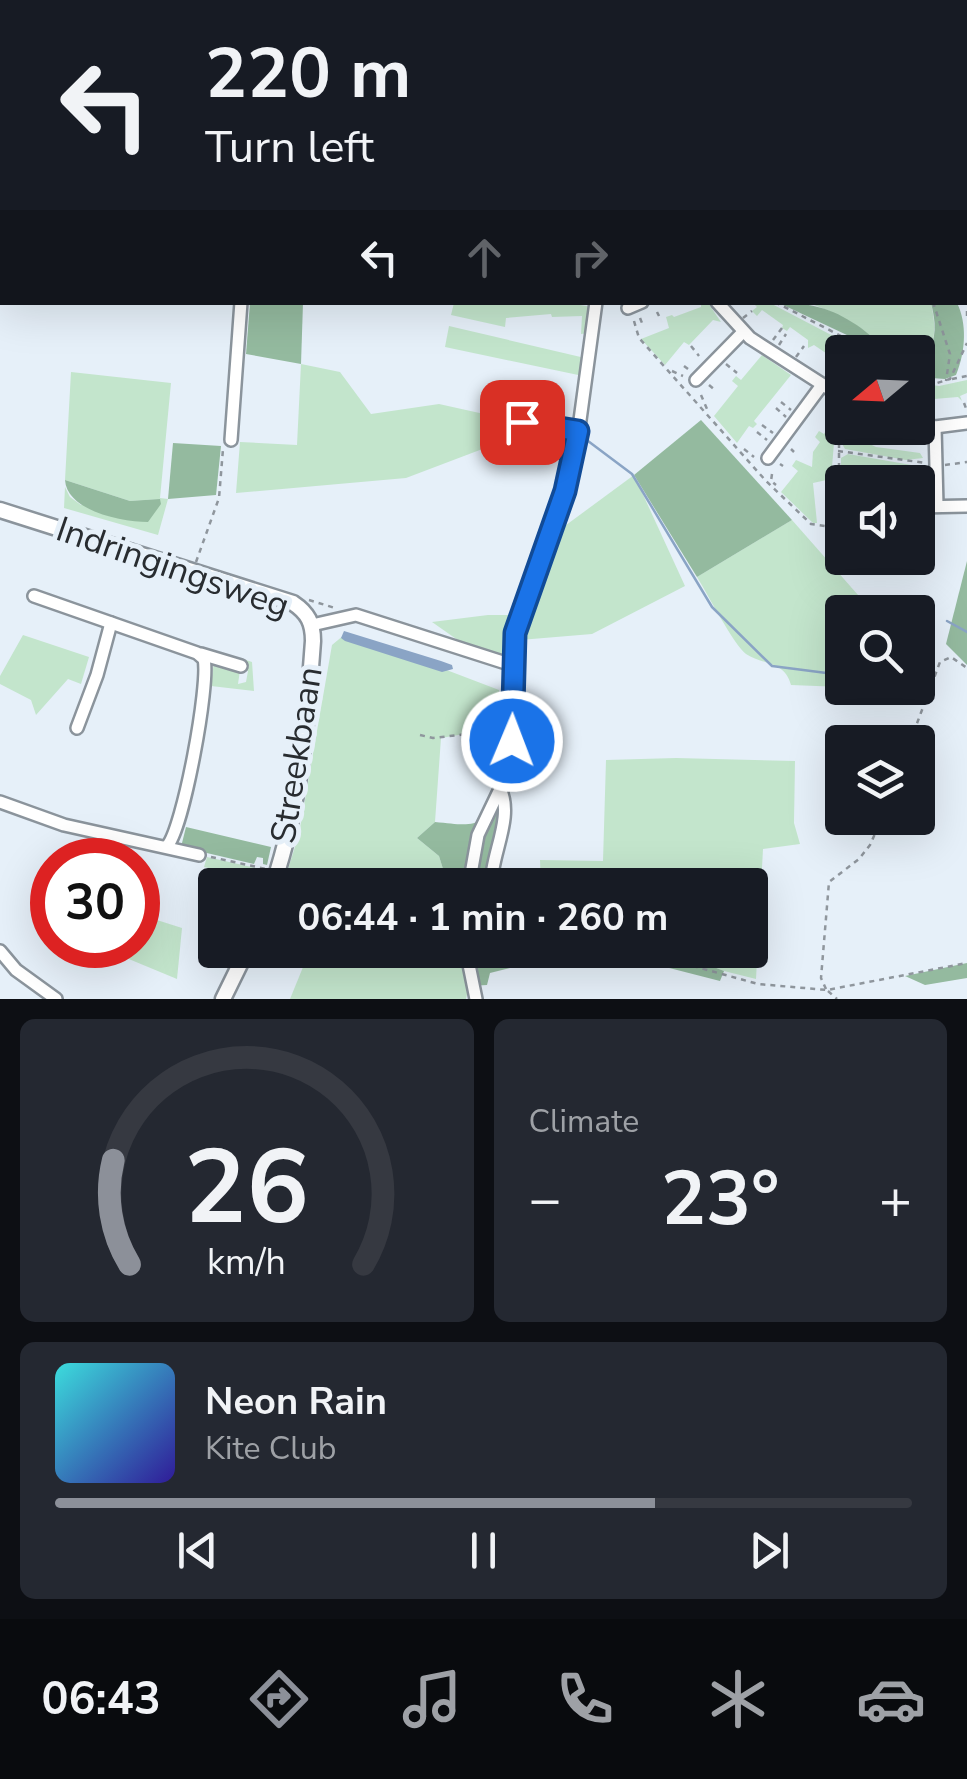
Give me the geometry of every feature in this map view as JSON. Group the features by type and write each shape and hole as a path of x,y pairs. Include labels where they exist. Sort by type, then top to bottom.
{"street":[{"path":"227,441 241,305"},
{"path":"472,868 480,830 500,790 512,730 512,664 519,618 565,491 596,305"},
{"path":"628,308 635,305"},
{"path":"720,305 742,332 825,386"},
{"path":"692,382 742,332"},
{"path":"764,461 822,384"},
{"path":"967,422 935,427 937,506 967,506"},
{"name":"Indringingsweg","path":"0,510 293,603 312,625 356,615 512,664"},
{"path":"34,596 241,666"},
{"path":"77,728 111,623"},
{"name":"Streekbaan","path":"277,868 302,768 312,625"},
{"path":"167,846 175,835 194,751 206,669 197,652"},
{"path":"492,868 505,811 500,790"},
{"path":"0,802 64,825 199,855"},
{"path":"0,951 16,970 56,999"},
{"path":"224,999 239,968"},
{"path":"470,968 476,999"}],"lane":[{"path":"522,422 578,431"}],"path":[{"path":"781,305 839,335"},
{"path":"934,305 950,354 948,380"},
{"path":"744,317 752,311"},
{"path":"634,321 639,338 692,382 694,400 764,461 766,481 811,524 825,526"},
{"path":"772,341 782,328"},
{"path":"779,346 786,334"},
{"path":"948,380 967,343"},
{"path":"691,346 700,356"},
{"path":"797,356 804,346"},
{"path":"726,364 737,373"},
{"path":"684,366 708,409"},
{"path":"672,371 715,390"},
{"path":"935,384 967,376"},
{"path":"692,382 694,400"},
{"path":"781,402 791,410"},
{"path":"964,403 967,411"},
{"path":"776,408 786,417"},
{"path":"762,425 773,434"},
{"path":"757,432 767,440"},
{"path":"196,564 219,498 227,441"},
{"path":"838,465 840,445"},
{"path":"744,449 764,461"},
{"path":"838,451 929,464"},
{"path":"943,466 967,462"},
{"path":"766,481 772,474 771,481 776,485"},
{"path":"916,725 940,662 951,657 967,668"},
{"path":"420,735 432,738 512,730"},
{"path":"837,999 822,978 829,882 859,859 875,835"},
{"path":"199,855 264,868"},
{"path":"698,968 748,982 827,990 967,963"}],"green space":[{"path":"250,305 303,305 301,364 246,354"},
{"path":"454,305 592,307 588,333 581,334 582,316 506,318 505,327 451,315"},
{"path":"709,305 721,322 713,320 689,345 684,342 665,365 641,339 669,328 666,317"},
{"path":"755,305 774,305 831,335 825,335 825,352 814,345 808,348 808,340 790,327 787,331 782,328 762,310 757,316 752,311"},
{"path":"783,305 812,305 851,321 871,335 847,335"},
{"path":"814,305 931,305 933,335 870,335"},
{"path":"931,305 958,305 964,338 956,375 935,378"},
{"path":"449,326 585,358 583,376 445,347"},
{"path":"762,355 791,375 754,421 757,424 749,426 737,443 714,416 738,386 732,381 736,376 741,380"},
{"path":"301,364 340,372 371,414 439,404 502,418 493,445 406,478 236,493 240,442 297,445"},
{"path":"71,372 171,383 160,498 168,499 158,535 64,508 65,487 81,505 160,499 130,501 65,480"},
{"path":"967,380 967,393 960,396 962,401 958,397 935,399 935,385"},
{"path":"701,420 792,520 697,577 634,475"},
{"path":"819,431 824,434 825,445 834,445 832,465 825,465 825,480 813,483 817,523 813,523 781,492 798,471 792,466 796,460 812,467 813,452 820,442 815,437"},
{"path":"173,443 221,446 216,495 168,499"},
{"path":"843,445 872,445 920,453 923,458 906,460 845,449"},
{"path":"848,454 911,465 841,465 841,458"},
{"path":"634,475 685,586 592,634 520,640 558,531"},
{"path":"65,480 130,501 160,499 161,504 148,522 111,517 75,500"},
{"path":"792,520 825,557 825,575 840,575 858,595 825,595 825,686 791,685 779,668 746,654 697,577"},
{"path":"967,561 967,665 946,644"},
{"path":"512,615 507,653 500,656 462,643 432,622"},
{"path":"352,634 499,690 499,728 441,738 435,822 417,838 439,856 443,868 288,868 299,834 332,645"},
{"path":"23,635 89,657 81,684 68,679 36,715 31,700 0,684 0,676"},
{"path":"240,658 252,662 254,691 211,686 214,661 240,670 238,684 246,682 248,671 241,668"},
{"path":"606,760 795,761 794,823 800,844 763,849 762,868 540,868 540,860 603,861"},
{"path":"498,796 502,805 492,868 443,868 439,856 417,838 435,822 473,823 492,807"},
{"path":"186,827 271,847 267,865 263,858 257,857 254,864 181,847"},
{"path":"207,857 256,868 208,868 204,867"},
{"path":"160,921 182,928 177,979 150,968 160,968"},
{"path":"967,963 967,978 925,985 905,976"},
{"path":"303,968 466,968 469,986 466,999 290,999"},
{"path":"466,968 510,968 490,973 487,985 469,986"},
{"path":"669,968 716,968 724,971 720,981"},
{"path":"716,968 757,968 756,979"}],"water":[{"path":"344,631 441,661 453,669 442,672 345,641 341,638"}],"waterway":[{"path":"584,438 632,474 712,607 772,666 825,673"},
{"path":"947,621 967,632"}],"route":[{"path":"512,741 515,633 565,491 578,431 522,422"}]}
